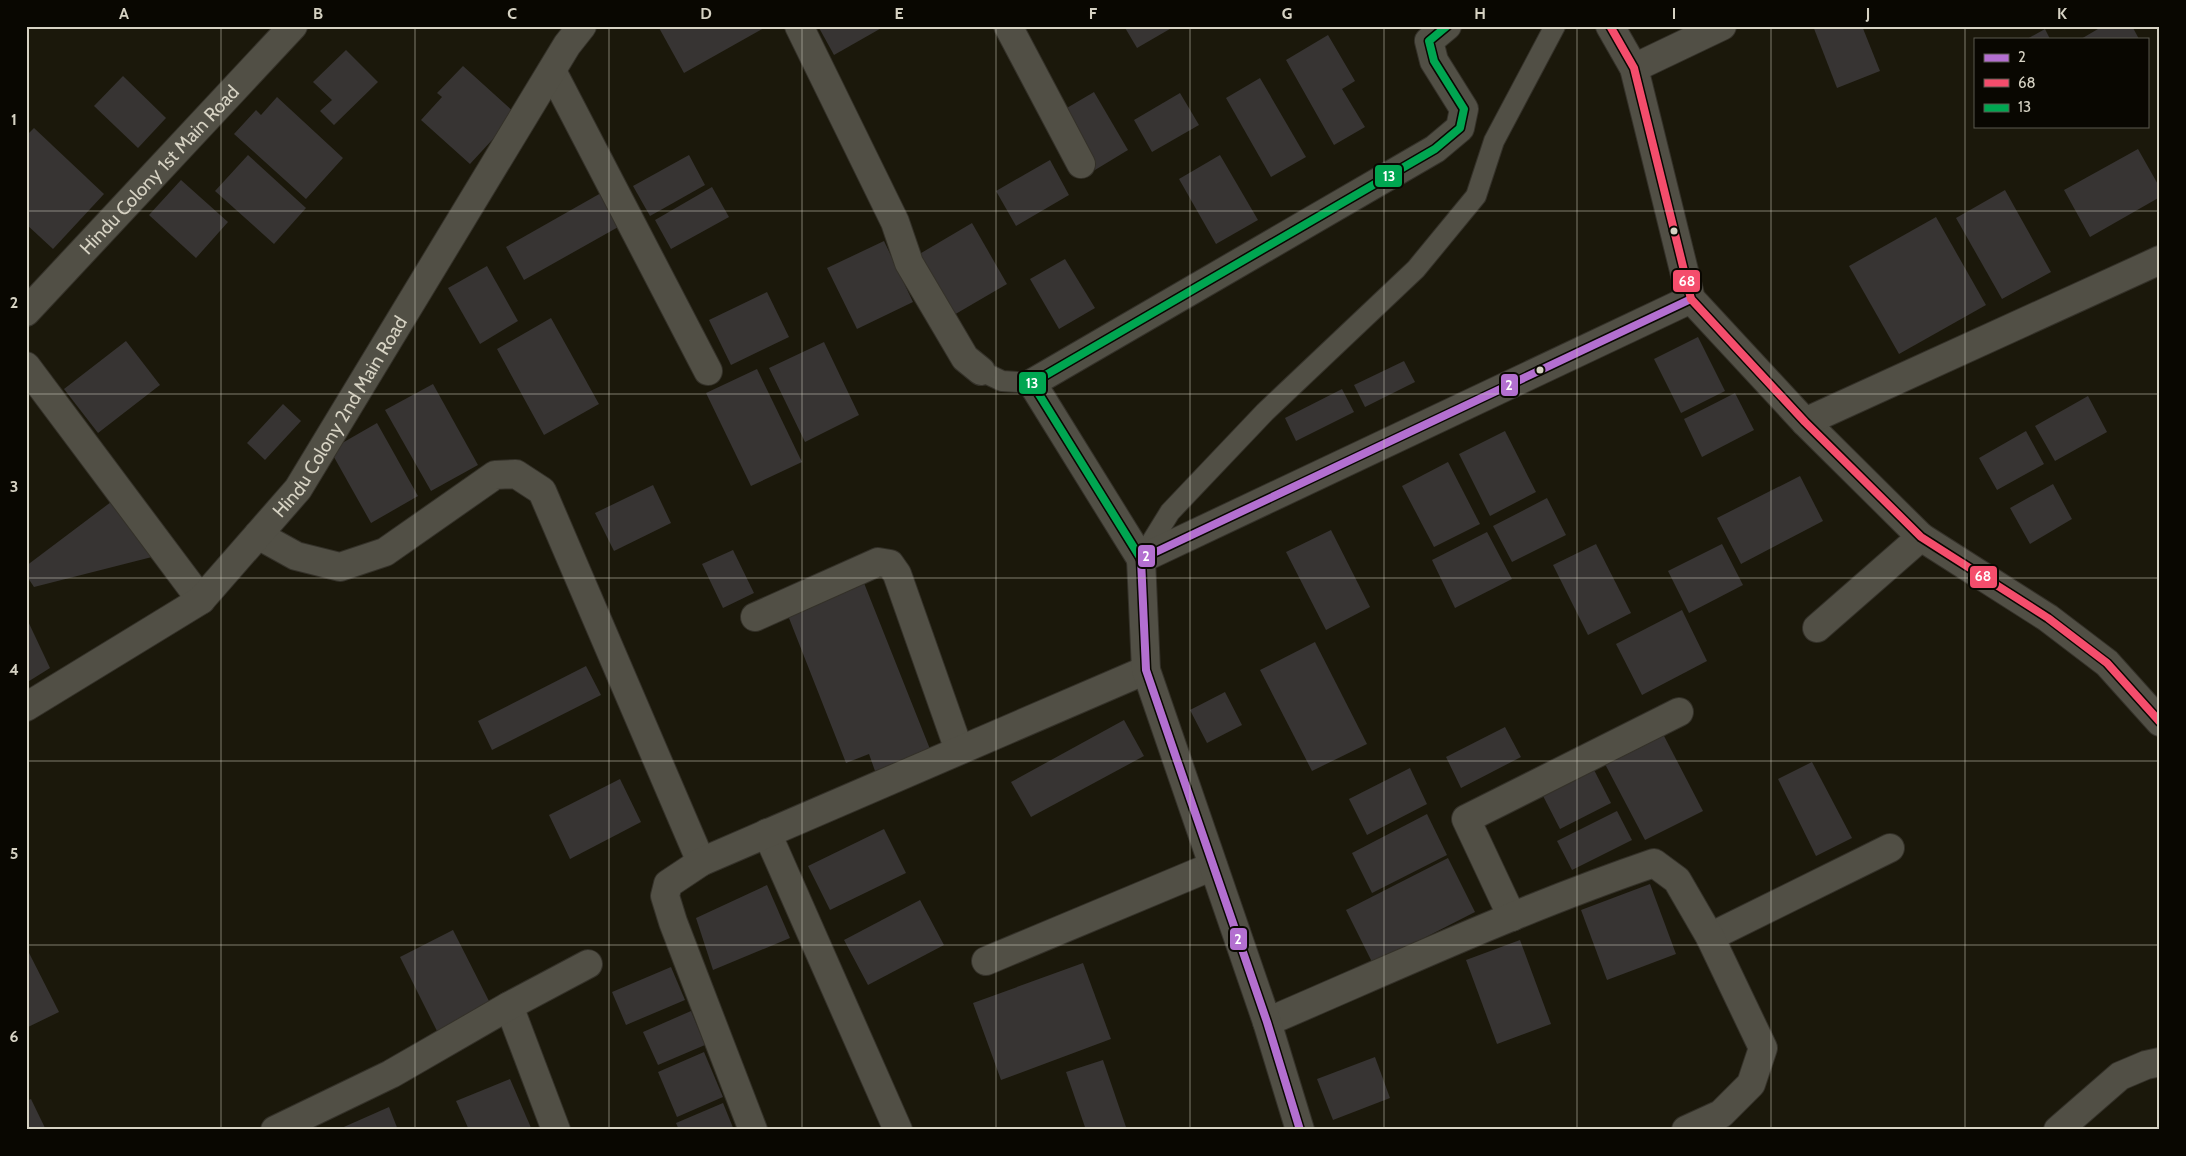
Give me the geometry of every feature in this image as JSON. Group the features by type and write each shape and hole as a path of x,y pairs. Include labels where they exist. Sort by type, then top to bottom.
{"street":[{"name":"Hindu Colony 1st Main Road","path":"26,312 293,26"},
{"path":"799,26 895,222 909,263 965,358 981,372"},
{"path":"1008,26 1082,164"},
{"path":"1300,1130 1267,1022 1146,670 1141,559 1032,383 1435,149 1460,128 1464,109 1434,61 1429,41 1447,26"},
{"path":"1610,26 1634,68 1691,299 1804,422 1921,538 2048,618 2099,657 2160,722"},
{"path":"1634,68 1722,26"},
{"name":"Hindu Colony 2nd Main Road","path":"26,707 201,600 298,489 552,71 569,32"},
{"path":"552,71 708,371"},
{"path":"1804,422 2160,260"},
{"path":"1141,559 1691,299"},
{"path":"26,366 201,600"},
{"path":"258,535 296,556 340,567 384,552 495,475 516,474 542,491 701,862"},
{"path":"1817,628 1921,538"},
{"path":"755,617 878,562 890,564 897,574 959,750"},
{"path":"753,1130 673,922 665,896 668,884 701,862 1146,670"},
{"path":"1512,917 1466,819 1679,712"},
{"path":"767,833 898,1130"},
{"path":"1710,937 1890,848"},
{"path":"1267,1022 1512,917 1604,880 1654,863 1677,880 1710,937 1763,1048 1752,1084 1721,1114 1686,1130"},
{"path":"986,960 1214,866"},
{"path":"275,1130 391,1074 509,1006 588,964"},
{"path":"509,1006 556,1130"},
{"path":"2058,1130 2120,1076 2146,1065 2160,1062"}],"lane":[{"path":"1141,559 1170,512 1265,412 1416,269 1476,196 1494,141 1555,26"},
{"path":"981,372 1002,381 1032,383"}],"building":[{"path":"658,26 763,26 764,28 684,73"},
{"path":"818,26 885,26 834,55"},
{"path":"1124,26 1175,26 1137,48"},
{"path":"1813,26 1862,26 1880,71 1837,88"},
{"path":"2103,26 2132,26 2138,38 2083,38"},
{"path":"2045,29 2050,38 2029,38"},
{"path":"1328,35 1355,81 1342,89 1365,127 1334,145 1286,60"},
{"path":"346,50 378,82 334,125 320,111 332,100 313,82"},
{"path":"463,66 516,114 470,164 421,120 442,97 437,93"},
{"path":"123,76 166,118 138,148 94,106"},
{"path":"1260,78 1306,157 1271,177 1226,98"},
{"path":"1094,92 1128,150 1095,170 1060,112"},
{"path":"1180,93 1199,125 1152,152 1134,120"},
{"path":"277,97 343,158 306,199 234,134 256,110 261,115"},
{"path":"34,128 104,194 53,249 26,224 26,136"},
{"path":"2138,149 2160,188 2160,197 2090,237 2064,190"},
{"path":"248,155 306,208 274,244 215,191"},
{"path":"689,155 705,185 650,216 633,186"},
{"path":"1220,155 1258,220 1216,244 1179,179"},
{"path":"1050,160 1069,195 1016,226 996,191"},
{"path":"181,180 228,222 196,258 149,215"},
{"path":"712,187 729,217 671,249 655,220"},
{"path":"2005,190 2051,272 2002,299 1956,218"},
{"path":"601,193 620,226 524,280 506,247"},
{"path":"1936,217 1986,305 1899,354 1849,266"},
{"path":"972,223 1007,284 947,319 911,259"},
{"path":"884,241 913,302 857,329 827,268"},
{"path":"1065,259 1095,308 1059,329 1030,279"},
{"path":"487,266 518,321 480,344 448,288"},
{"path":"767,292 789,337 731,365 709,320"},
{"path":"551,318 599,404 544,435 497,349"},
{"path":"1698,337 1725,391 1681,413 1654,359"},
{"path":"126,341 160,385 98,433 64,389"},
{"path":"824,342 859,415 805,442 769,368"},
{"path":"1404,361 1415,382 1365,407 1354,385"},
{"path":"757,369 802,462 751,486 706,393"},
{"path":"433,384 478,465 431,491 385,410"},
{"path":"1342,389 1354,412 1296,441 1285,418"},
{"path":"1735,393 1754,430 1702,457 1684,419"},
{"path":"2088,396 2107,432 2055,461 2035,426"},
{"path":"283,404 301,421 265,460 247,443"},
{"path":"377,423 418,496 371,523 330,450"},
{"path":"1505,431 1536,492 1490,516 1459,454"},
{"path":"2026,431 2044,464 1997,490 1979,458"},
{"path":"1448,462 1480,524 1434,547 1402,486"},
{"path":"1800,476 1823,521 1741,564 1717,518"},
{"path":"2053,484 2072,519 2030,544 2010,508"},
{"path":"653,485 671,523 614,551 595,513"},
{"path":"1547,498 1566,535 1512,562 1493,526"},
{"path":"111,502 152,557 34,587 26,575 26,566"},
{"path":"1331,530 1370,607 1326,630 1286,552"},
{"path":"1487,532 1512,579 1455,608 1432,560"},
{"path":"1596,544 1631,613 1588,635 1553,565"},
{"path":"1722,544 1743,585 1689,613 1668,571"},
{"path":"733,550 754,593 723,608 702,564"},
{"path":"864,583 930,749 875,771 869,754 846,763 787,613"},
{"path":"1682,610 1707,661 1642,695 1616,644"},
{"path":"26,617 50,668 26,683"},
{"path":"1315,642 1367,744 1312,771 1260,670"},
{"path":"586,666 601,695 492,750 478,721"},
{"path":"1225,692 1242,725 1207,743 1190,710"},
{"path":"1124,720 1144,756 1031,817 1011,782"},
{"path":"1505,727 1521,757 1461,788 1446,757"},
{"path":"1663,734 1703,811 1645,840 1605,764"},
{"path":"1812,762 1852,838 1816,856 1778,779"},
{"path":"1592,766 1611,803 1560,829 1541,792"},
{"path":"1410,768 1427,804 1367,835 1349,799"},
{"path":"620,779 641,822 570,859 549,815"},
{"path":"1617,811 1632,840 1572,870 1557,841"},
{"path":"1427,814 1447,855 1372,893 1352,853"},
{"path":"884,829 906,873 830,910 808,866"},
{"path":"1448,858 1475,912 1373,964 1346,910"},
{"path":"1650,884 1676,954 1607,980 1581,910"},
{"path":"767,885 790,938 713,970 696,918"},
{"path":"920,900 944,945 868,985 844,940"},
{"path":"453,930 491,1005 438,1033 400,957"},
{"path":"1520,940 1551,1024 1497,1044 1466,960"},
{"path":"26,947 59,1012 26,1028"},
{"path":"1083,963 1111,1039 1001,1080 973,1003"},
{"path":"671,967 685,1000 626,1025 612,992"},
{"path":"691,1011 705,1045 658,1065 643,1032"},
{"path":"704,1052 723,1097 677,1117 658,1072"},
{"path":"1375,1057 1390,1098 1333,1120 1317,1079"},
{"path":"1103,1060 1127,1130 1086,1130 1066,1072"},
{"path":"510,1079 532,1130 469,1130 456,1101"},
{"path":"31,1099 46,1130 26,1130 26,1101"},
{"path":"723,1103 734,1130 679,1130 676,1123"},
{"path":"389,1107 398,1130 337,1130"}],"transit line":[{"name":"13","path":"1141,559 1032,383 1435,149 1460,128 1464,109 1434,61 1429,41 1447,26"},
{"name":"68","path":"1610,26 1634,68 1691,299 1805,422 1921,537 2048,618 2107,663 2160,722"},
{"name":"2","path":"1300,1130 1267,1022 1146,670 1141,559 1691,299"}]}
